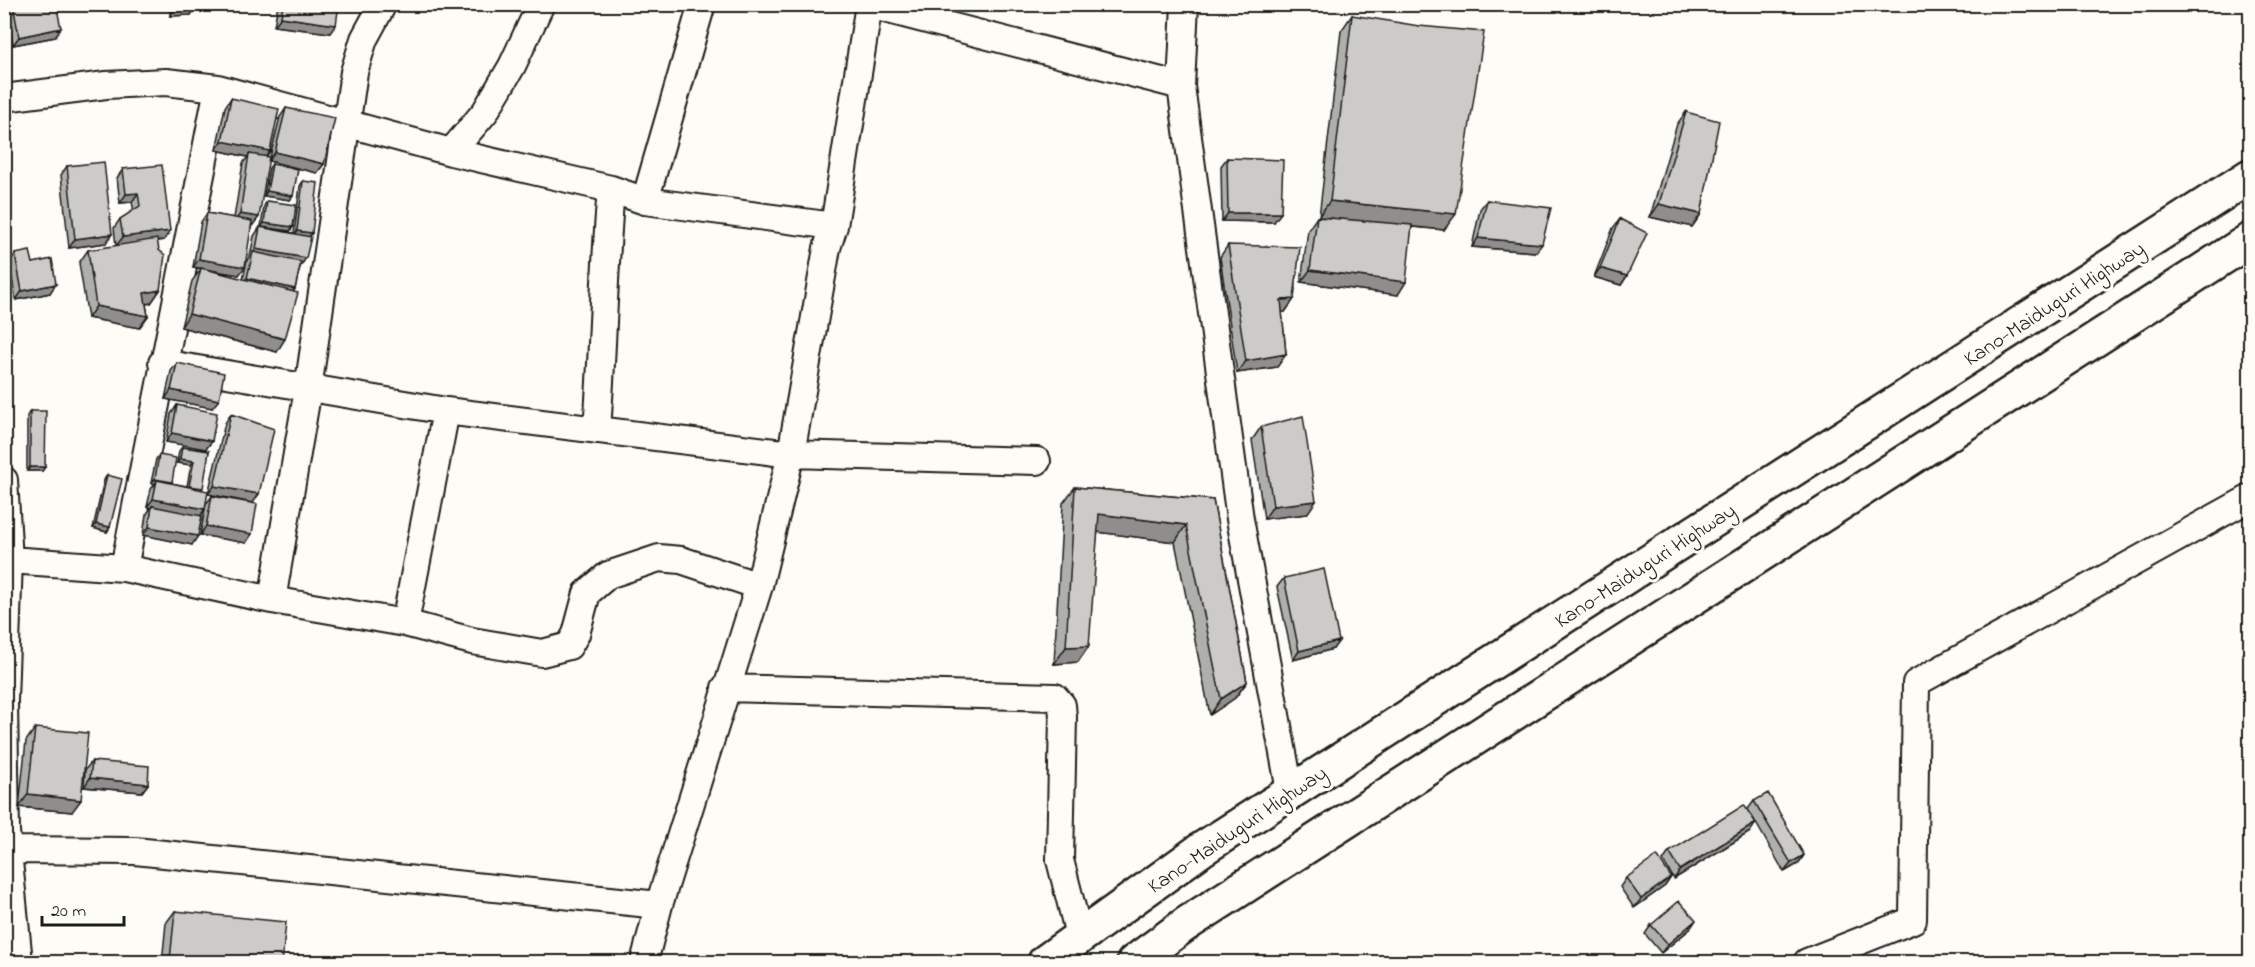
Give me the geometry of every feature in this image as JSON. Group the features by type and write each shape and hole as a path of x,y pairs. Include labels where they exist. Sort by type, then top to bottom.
{"highway":[{"name":"Kano-Maiduguri Highway","path":"1044,963 1202,849 1290,791 2250,176"},
{"path":"1134,963 1186,924 2250,240"}],"street":[{"path":"272,600 308,389 354,72 364,39 383,4"},
{"path":"451,152 485,112 512,66 542,4"},
{"path":"645,201 702,4"},
{"path":"1185,4 1180,86 1240,519 1290,791"},
{"path":"644,963 659,905 725,688 759,586 791,454 827,248 834,226 869,5 1180,86"},
{"path":"4,98 106,85 166,82 218,88 451,152 611,189 645,201 834,226"},
{"path":"123,568 218,88"},
{"path":"597,430 604,333 604,261 611,189"},
{"path":"162,363 446,411 791,454 1037,461"},
{"path":"405,623 446,411"},
{"path":"4,480 9,560 4,701 6,838 19,963"},
{"path":"1807,963 1913,920 1916,683 2250,498"},
{"path":"9,560 123,568 272,600 405,623 472,641 542,653 569,646 576,634 587,593 608,575 659,558 681,560 759,586"},
{"path":"725,688 1055,698 1062,705 1063,717 1060,860 1080,939"},
{"path":"6,838 659,905"}],"building":[{"path":"56,4 61,28 19,37 13,5"},
{"path":"176,4 197,4 197,6 176,7"},
{"path":"283,4 339,4 336,25 281,17"},
{"path":"1352,15 1419,26 1484,32 1456,214 1330,201"},
{"path":"231,98 279,109 270,151 222,141"},
{"path":"286,108 335,118 324,164 275,152"},
{"path":"1686,112 1719,121 1701,214 1659,204"},
{"path":"249,154 269,157 259,217 240,214"},
{"path":"1227,158 1283,160 1281,213 1228,213"},
{"path":"104,162 112,234 75,239 67,166"},
{"path":"272,164 298,169 293,196 267,191"},
{"path":"162,165 170,231 123,237 120,219 140,206 138,193 126,194 123,169"},
{"path":"303,181 318,183 312,233 297,231"},
{"path":"1487,200 1551,208 1542,244 1478,238"},
{"path":"267,201 296,205 293,227 264,223"},
{"path":"207,213 252,221 245,267 199,259"},
{"path":"1317,217 1412,225 1406,282 1310,270"},
{"path":"1620,219 1647,233 1627,276 1600,268"},
{"path":"260,227 311,237 306,258 256,249"},
{"path":"157,239 159,250 165,255 160,290 144,293 148,316 96,306 88,250"},
{"path":"1228,245 1300,247 1294,299 1281,300 1286,354 1246,361"},
{"path":"30,251 33,263 52,259 56,284 22,291 15,254"},
{"path":"253,252 301,262 295,289 247,278"},
{"path":"201,268 298,293 285,339 189,314"},
{"path":"177,363 224,373 219,400 171,390"},
{"path":"177,405 217,413 212,441 172,433"},
{"path":"30,411 46,411 45,467 30,467"},
{"path":"231,414 274,429 259,494 214,486"},
{"path":"1303,416 1316,501 1273,506 1261,427"},
{"path":"182,447 209,451 203,488 189,486 194,461 180,459"},
{"path":"159,455 176,458 172,482 155,479"},
{"path":"107,475 122,479 110,527 96,524"},
{"path":"157,480 208,491 205,509 153,499"},
{"path":"1075,487 1213,500 1247,682 1221,699 1186,525 1099,514 1089,646 1066,647"},
{"path":"212,496 257,504 252,534 206,526"},
{"path":"152,506 202,516 198,536 149,527"},
{"path":"1324,569 1339,641 1299,651 1284,578"},
{"path":"35,728 88,733 81,800 28,794"},
{"path":"92,761 149,766 148,784 90,778"},
{"path":"1768,793 1804,855 1791,863 1754,801"},
{"path":"1744,805 1756,823 1680,870 1669,852"},
{"path":"1657,856 1671,877 1641,899 1626,878"},
{"path":"1679,901 1696,920 1668,944 1651,925"},
{"path":"175,911 286,922 282,963 196,963 170,960"}]}
